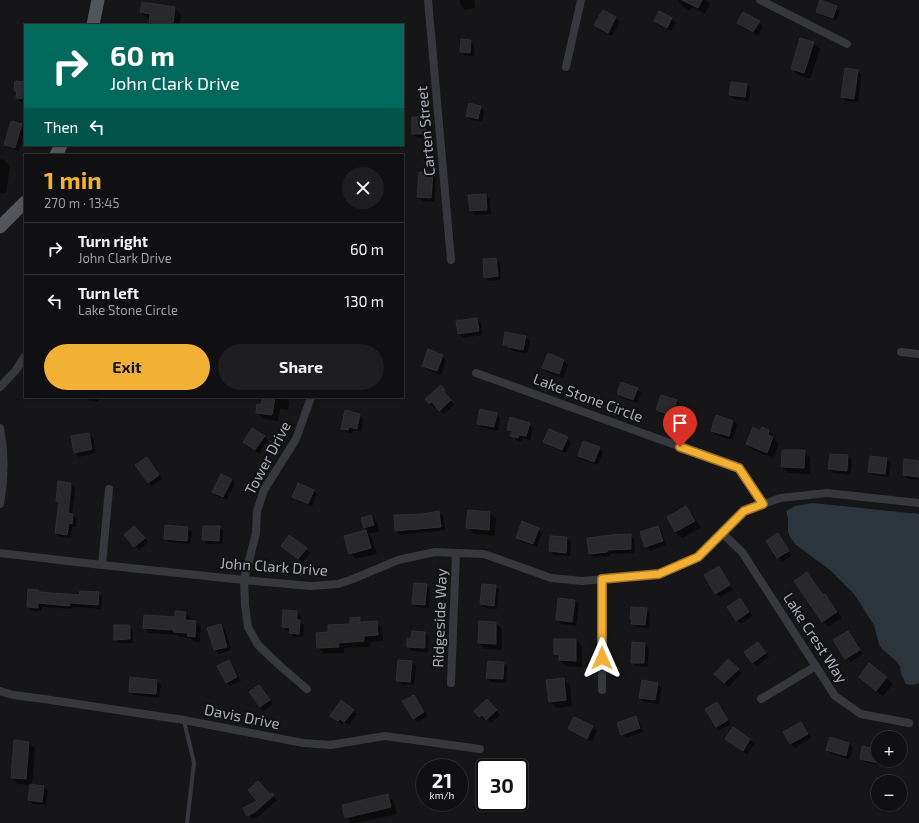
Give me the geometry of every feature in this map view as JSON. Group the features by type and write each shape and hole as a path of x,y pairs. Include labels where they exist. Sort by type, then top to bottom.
{"main road":[{"path":"93,24 98,0"},
{"path":"0,227 24,203"}],"street":[{"name":"Carten Street","path":"428,0 451,260"},
{"path":"566,67 581,0"},
{"path":"760,0 847,44"},
{"path":"901,352 919,354"},
{"path":"0,387 16,370 24,358"},
{"name":"Lake Stone Circle","path":"476,373 739,468 763,504"},
{"name":"Tower Drive","path":"307,689 279,665 258,644 248,627 244,580 256,533 257,511 264,490 296,439 311,398"},
{"path":"0,428 4,449 4,462 0,504"},
{"path":"102,566 109,489"},
{"name":"John Clark Drive","path":"0,553 102,566 311,586 338,584 398,560 435,552 484,554 551,578 582,581 659,574 698,557 744,511 780,498 827,493 919,503"},
{"name":"Lake Crest Way","path":"722,533 742,552 836,696 861,714 909,722"},
{"name":"Ridgeside Way","path":"451,683 456,553"},
{"path":"602,579 602,690"},
{"path":"761,699 816,666"},
{"name":"Davis Drive","path":"0,691 13,695 44,698 184,720 303,743 330,745 385,736 480,749"}],"lane":[{"path":"184,720 194,762 187,823"}],"shaded area":[{"path":"813,503 919,514 919,683 912,685 906,684 901,674 900,666 882,649 879,644 874,625 854,594 830,570 795,544 789,535 786,511 795,506"}],"building":[{"path":"682,0 702,0 698,8"},
{"path":"820,0 837,6 833,18 816,12"},
{"path":"142,2 175,7 173,24 149,24 150,14 140,12"},
{"path":"603,10 616,17 608,33 594,25"},
{"path":"659,11 672,18 667,28 654,21"},
{"path":"743,12 760,21 753,32 737,23"},
{"path":"800,38 814,42 804,73 791,69"},
{"path":"461,39 471,40 470,53 460,52"},
{"path":"845,68 858,70 854,99 841,97"},
{"path":"15,81 24,82 24,99 16,98 17,91 14,91"},
{"path":"731,82 747,84 745,97 729,95"},
{"path":"469,103 481,106 478,119 466,116"},
{"path":"412,117 425,117 426,134 412,134"},
{"path":"11,121 22,124 15,148 4,145"},
{"path":"419,172 433,173 431,198 417,197"},
{"path":"486,194 487,210 470,211 468,195"},
{"path":"496,258 498,276 484,278 483,259"},
{"path":"477,318 479,331 458,334 456,321"},
{"path":"505,332 526,336 523,350 508,347 508,345 503,345"},
{"path":"428,349 443,355 437,371 422,366"},
{"path":"548,353 564,360 559,374 542,368"},
{"path":"621,382 638,388 633,400 617,394"},
{"path":"441,385 445,390 444,392 451,400 439,411 432,402 429,404 425,399"},
{"path":"661,395 677,400 672,416 656,410"},
{"path":"262,398 275,398 272,415 256,413 257,404 261,405"},
{"path":"480,409 497,413 494,427 477,424"},
{"path":"345,410 360,414 357,429 349,427 348,430 341,429"},
{"path":"716,415 733,421 729,436 711,431"},
{"path":"510,417 530,423 526,436 519,435 518,438 510,436 512,431 507,430"},
{"path":"753,427 760,431 762,427 769,430 768,435 773,437 767,453 746,444"},
{"path":"252,428 265,436 255,450 243,442"},
{"path":"549,429 568,437 562,450 543,442"},
{"path":"89,433 92,449 74,453 71,436"},
{"path":"583,441 600,447 594,462 578,456"},
{"path":"782,450 805,450 804,468 781,467"},
{"path":"830,454 848,455 847,471 828,469"},
{"path":"870,456 887,458 885,474 868,472"},
{"path":"147,457 159,475 148,483 135,465"},
{"path":"904,459 919,461 919,477 903,475"},
{"path":"221,474 232,479 223,497 212,492"},
{"path":"58,481 71,483 68,513 73,514 72,524 69,523 67,535 55,533 59,502 56,501"},
{"path":"298,483 314,490 308,504 292,497"},
{"path":"686,506 695,521 675,532 667,517"},
{"path":"468,510 490,512 489,530 466,528"},
{"path":"439,511 441,527 395,531 394,515 422,514"},
{"path":"371,515 374,525 364,528 361,518"},
{"path":"522,521 539,528 533,544 516,538"},
{"path":"165,525 188,527 187,541 164,539"},
{"path":"134,526 145,538 134,547 124,535"},
{"path":"203,526 220,526 219,541 202,540"},
{"path":"658,526 663,541 645,547 640,532"},
{"path":"366,530 371,548 349,554 344,536"},
{"path":"778,533 789,551 777,558 766,541"},
{"path":"631,534 631,549 607,550 607,552 589,554 587,538"},
{"path":"289,535 307,548 298,559 281,546"},
{"path":"550,536 567,537 566,553 549,551"},
{"path":"719,566 730,585 715,594 704,575"},
{"path":"807,572 837,612 822,622 794,581"},
{"path":"414,583 427,584 425,605 412,604"},
{"path":"482,584 496,585 494,606 480,604"},
{"path":"28,589 39,590 39,592 79,595 80,591 99,592 98,605 70,603 69,606 38,603 38,608 27,607"},
{"path":"558,598 575,600 572,622 556,620"},
{"path":"740,598 749,612 736,621 727,607"},
{"path":"631,607 647,608 645,625 631,624"},
{"path":"283,610 297,611 297,620 300,620 299,634 289,633 290,628 282,627"},
{"path":"175,611 186,612 185,620 196,621 195,637 187,636 188,633 173,632 174,630 143,628 144,615 175,617"},
{"path":"360,617 360,622 377,621 378,635 364,636 364,641 338,643 339,647 317,648 316,633 328,632 328,625 350,624 350,618"},
{"path":"479,621 496,622 496,644 478,643"},
{"path":"221,624 227,647 214,650 207,628"},
{"path":"114,625 130,625 130,639 114,640"},
{"path":"412,631 425,632 425,648 407,647 407,638 411,639"},
{"path":"848,631 860,650 845,659 833,640"},
{"path":"554,639 576,639 576,661 559,660 559,655 554,654"},
{"path":"632,642 645,643 644,663 631,663"},
{"path":"758,642 766,653 752,663 744,652"},
{"path":"728,659 739,669 724,683 714,674"},
{"path":"229,660 237,677 226,683 217,666"},
{"path":"398,660 412,661 410,682 396,681"},
{"path":"488,661 504,662 503,679 486,678"},
{"path":"869,663 887,677 876,691 859,677"},
{"path":"130,677 157,680 156,694 129,692"},
{"path":"564,678 566,700 549,702 546,680"},
{"path":"642,680 658,683 655,700 639,698"},
{"path":"259,685 270,700 260,707 249,692"},
{"path":"414,695 424,712 413,719 402,701"},
{"path":"487,699 497,710 486,720 482,715 479,717 474,711"},
{"path":"341,700 354,710 344,722 340,719 338,721 330,716"},
{"path":"717,702 728,720 716,727 705,709"},
{"path":"636,716 640,728 621,735 617,723"},
{"path":"574,717 593,726 587,739 568,729"},
{"path":"801,722 808,734 790,744 783,732"},
{"path":"733,727 750,739 743,751 725,739"},
{"path":"830,737 849,743 846,756 826,750"},
{"path":"14,740 29,742 26,779 11,778"},
{"path":"862,746 871,748 871,761 860,759"},
{"path":"258,781 270,794 272,793 274,795 255,812 247,816 243,808 257,801 248,790"},
{"path":"30,784 44,786 42,802 28,800"},
{"path":"388,794 391,807 345,818 342,805"}],"route":[{"path":"602,658 602,579 659,574 698,557 744,511 763,504 739,468 680,447"}]}
